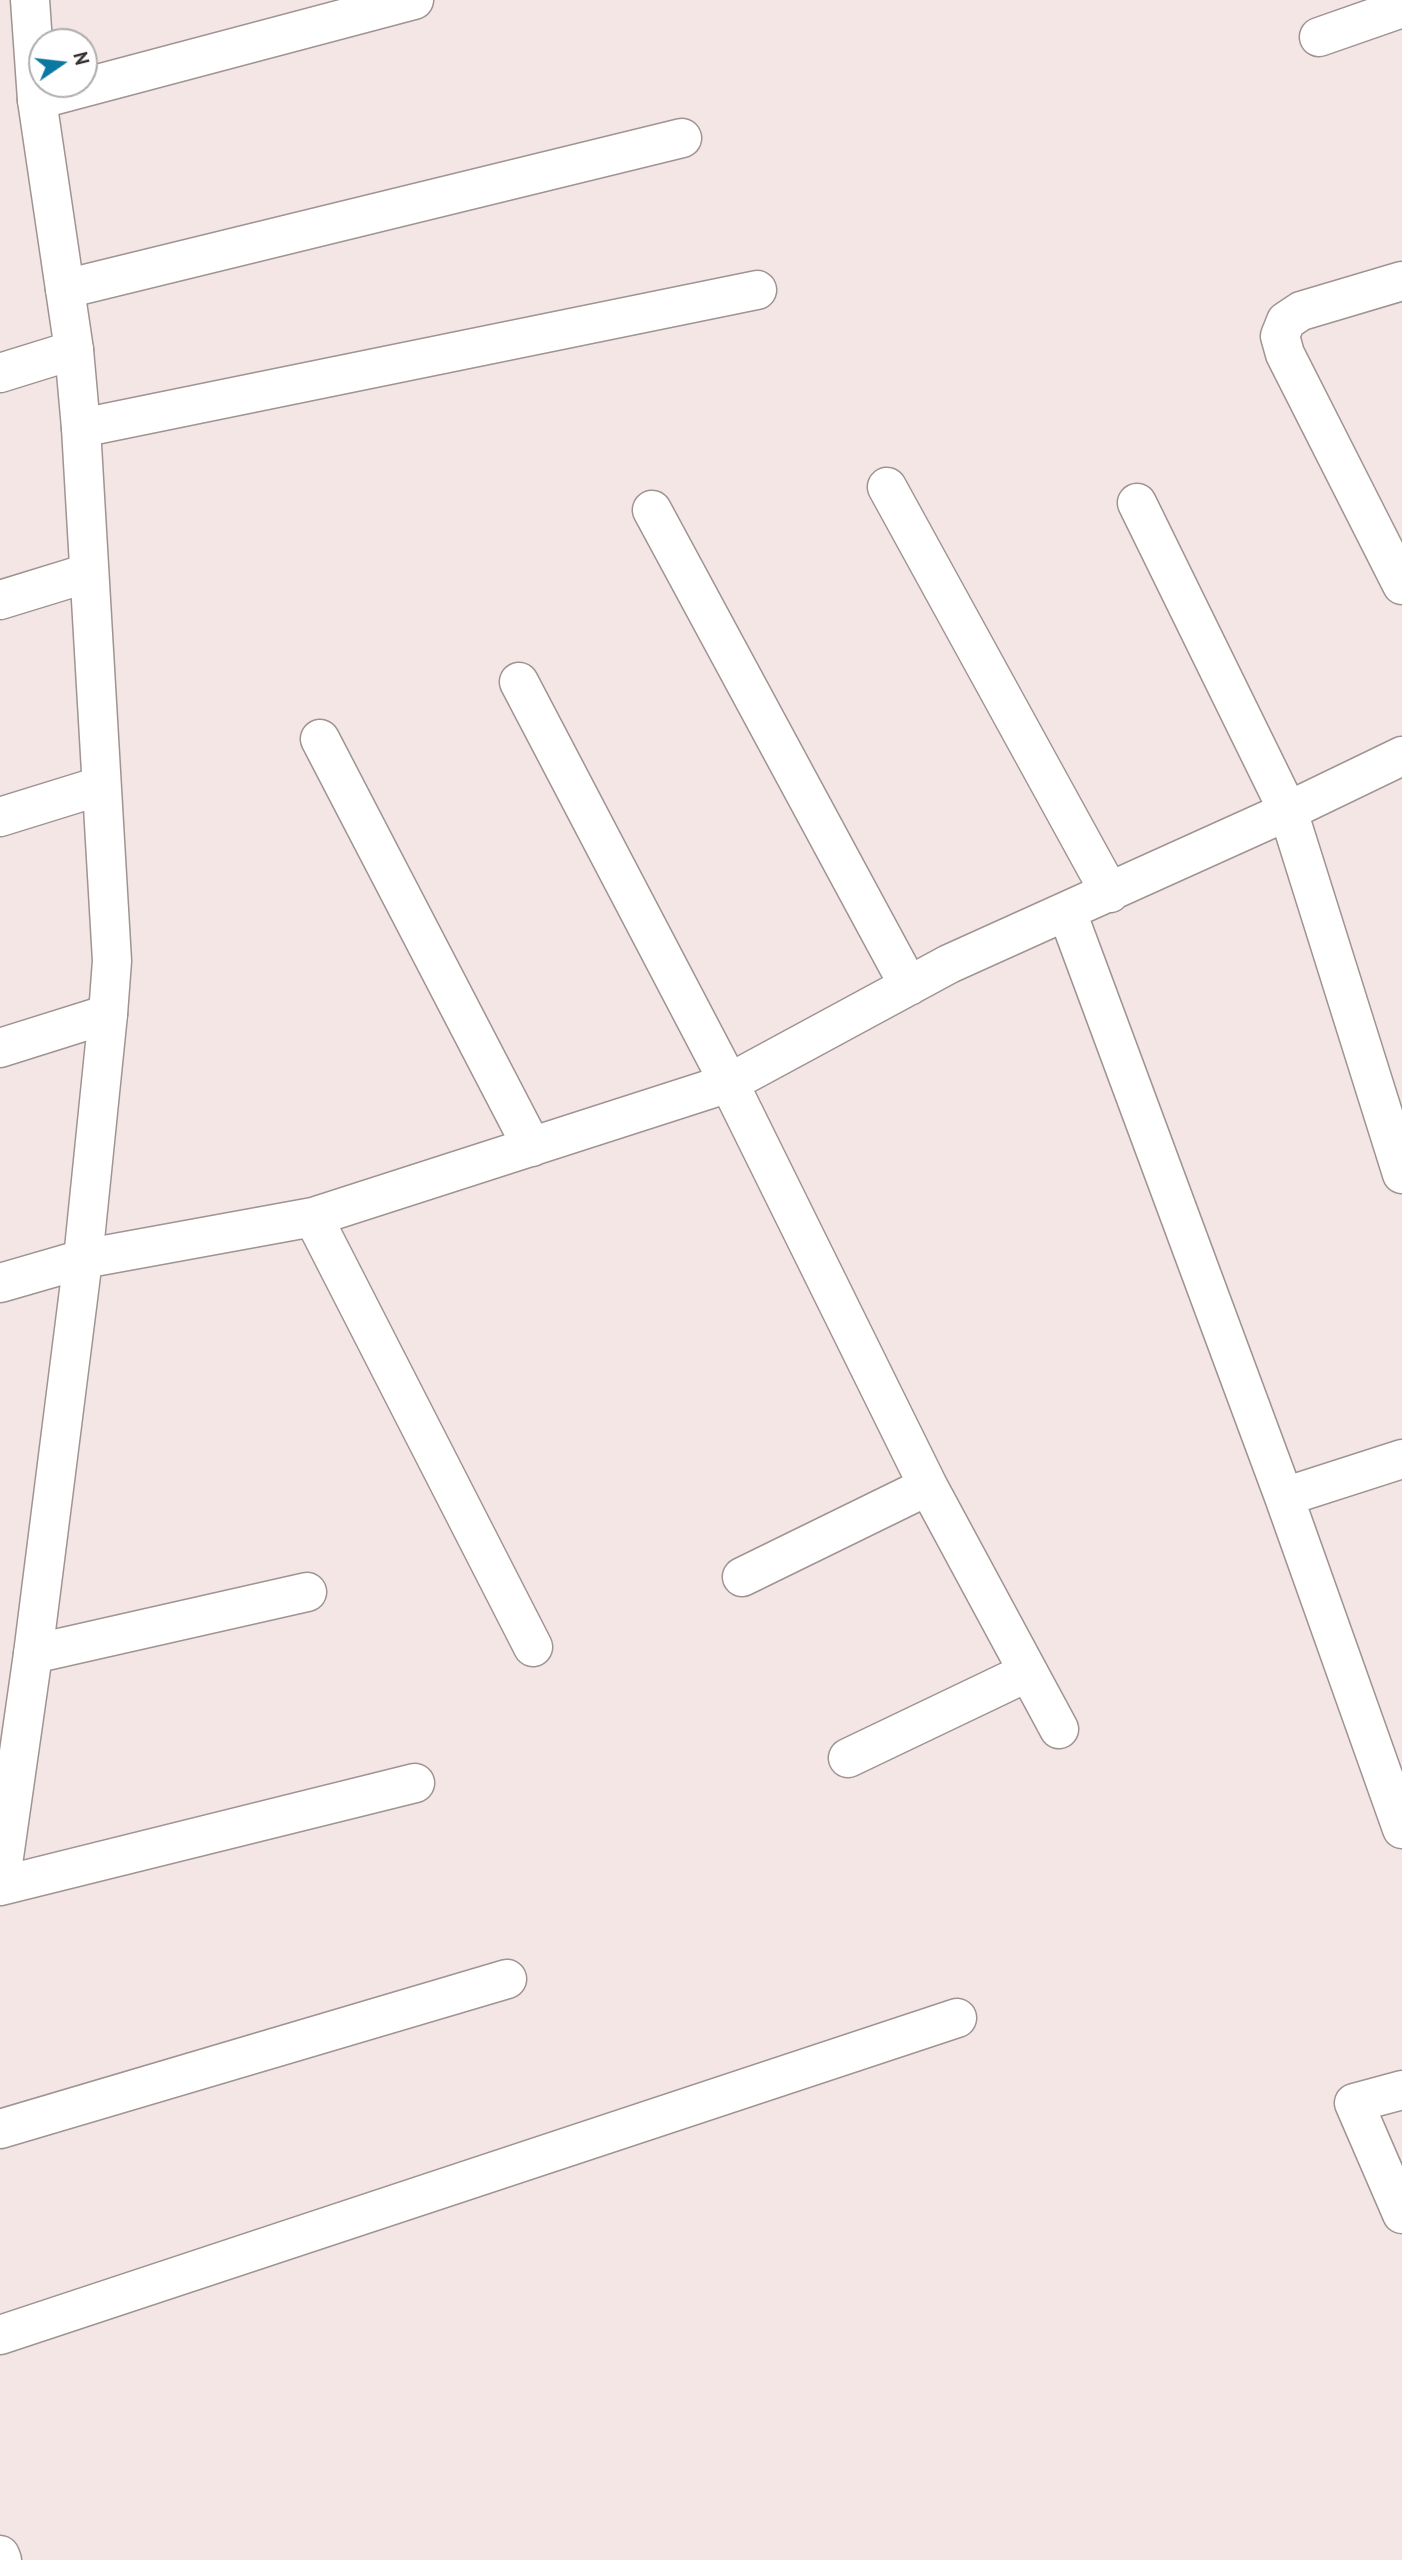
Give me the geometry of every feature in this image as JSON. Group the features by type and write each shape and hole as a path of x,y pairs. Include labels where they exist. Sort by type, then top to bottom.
{"street":[{"path":"30,0 37,100 74,350 81,428 112,961 83,1259 33,1654 1,1869 415,1783"},
{"path":"37,100 414,0"},
{"path":"1319,37 1402,8"},
{"path":"65,289 682,138"},
{"path":"1402,281 1301,311 1286,321 1280,335 1284,354 1402,584"},
{"path":"81,428 757,290"},
{"path":"0,373 74,350"},
{"path":"887,487 1110,893"},
{"path":"1137,502 1288,811 1402,1174"},
{"path":"652,510 909,986"},
{"path":"0,600 88,573"},
{"path":"519,682 729,1083 928,1486 1059,1729"},
{"path":"320,739 532,1147"},
{"path":"0,1283 83,1259 313,1217 729,1083 949,964 1110,893 1402,756"},
{"path":"0,817 100,786"},
{"path":"1067,912 1284,1497 1402,1829"},
{"path":"0,1048 108,1014"},
{"path":"313,1217 533,1647"},
{"path":"1284,1497 1402,1459"},
{"path":"742,1577 928,1486"},
{"path":"33,1654 307,1592"},
{"path":"848,1758 1028,1672"},
{"path":"0,2129 507,1979"},
{"path":"0,2335 957,2018"},
{"path":"1402,2090 1354,2103 1402,2214"},
{"path":"0,2555 2,2560"}]}
